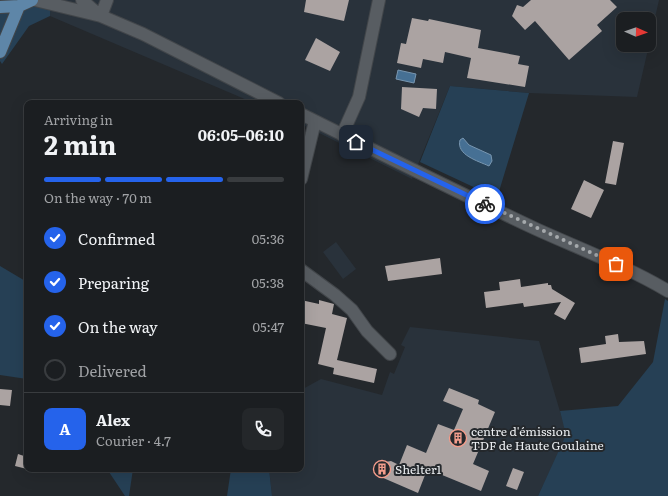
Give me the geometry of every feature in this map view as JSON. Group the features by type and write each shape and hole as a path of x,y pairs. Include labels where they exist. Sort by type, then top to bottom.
{"main road":[{"path":"0,8 20,6 33,0"},
{"path":"0,52 20,6"}],"street":[{"path":"33,0 100,16 143,34 273,100"},
{"path":"82,0 100,16"},
{"path":"100,16 107,0"},
{"path":"342,135 358,97 380,0"},
{"path":"304,116 530,226 616,264 668,291"},
{"path":"304,167 315,121"},
{"path":"304,272 335,295 352,310 367,331 390,354"}],"shaded area":[{"path":"0,0 51,0 50,16 29,26 2,64 0,61"},
{"path":"51,0 659,0 656,13 616,12 616,52 647,52 637,97 529,93 450,86 412,179 304,125 304,100 247,100 50,16"},
{"path":"398,70 416,74 414,83 396,79"},
{"path":"450,86 529,93 497,198 420,162"},
{"path":"463,138 469,145 491,155 492,161 489,166 474,160 461,150 460,140"},
{"path":"336,242 356,269 343,279 323,252"},
{"path":"0,266 24,280 24,379 0,375"},
{"path":"665,299 668,301 668,496 538,496 566,435 560,411 618,406 653,362"},
{"path":"410,327 539,341 567,435 538,496 272,496 269,472 304,472 304,388 321,379 382,395 390,372 394,374 405,347 401,345"},
{"path":"109,472 133,472 129,496 125,496"},
{"path":"231,472 269,472 272,496 227,496"}],"building":[{"path":"306,0 349,0 344,21 304,12"},
{"path":"531,0 610,0 617,7 597,25 602,31 569,60 535,21 525,30 512,16 517,5 523,7"},
{"path":"412,18 428,21 429,19 481,30 478,48 520,56 518,64 529,66 525,87 467,78 471,58 445,52 443,63 423,59 421,68 397,63 401,43 406,44"},
{"path":"316,38 340,52 330,71 305,60"},
{"path":"402,87 437,89 436,109 423,108 419,117 401,109"},
{"path":"613,141 624,143 616,185 605,183"},
{"path":"584,180 604,190 591,218 571,209"},
{"path":"440,258 442,274 388,281 385,266"},
{"path":"520,279 521,287 548,283 548,285 551,285 552,289 575,303 565,320 554,314 561,302 524,307 523,303 486,308 484,292 500,290 499,282"},
{"path":"319,300 334,304 332,314 347,318 337,360 377,369 374,383 333,374 334,368 318,364 326,328 304,324 304,301 319,304"},
{"path":"618,334 619,342 644,341 646,354 581,363 579,348 606,344 605,336"},
{"name":"centre d'émission TDF de Haute Goulaine","path":"449,388 479,400 478,404 495,412 473,464 489,471 481,491 430,470 427,470 418,493 381,477 378,463 391,461 399,465 407,445 426,453 438,424 454,430 463,409 443,401"},
{"path":"0,389 12,390 10,406 0,405"},
{"path":"18,454 24,456 24,468 15,466"},
{"path":"513,468 524,472 517,490 506,486"}],"way so far":[{"path":"485,204 616,264"}],"place":[{"name":"centre d'émission TDF de Haute Goulaine","path":"458,438"},
{"name":"Shelter1","path":"382,469"}],"route":[{"path":"356,142 485,204"}]}
